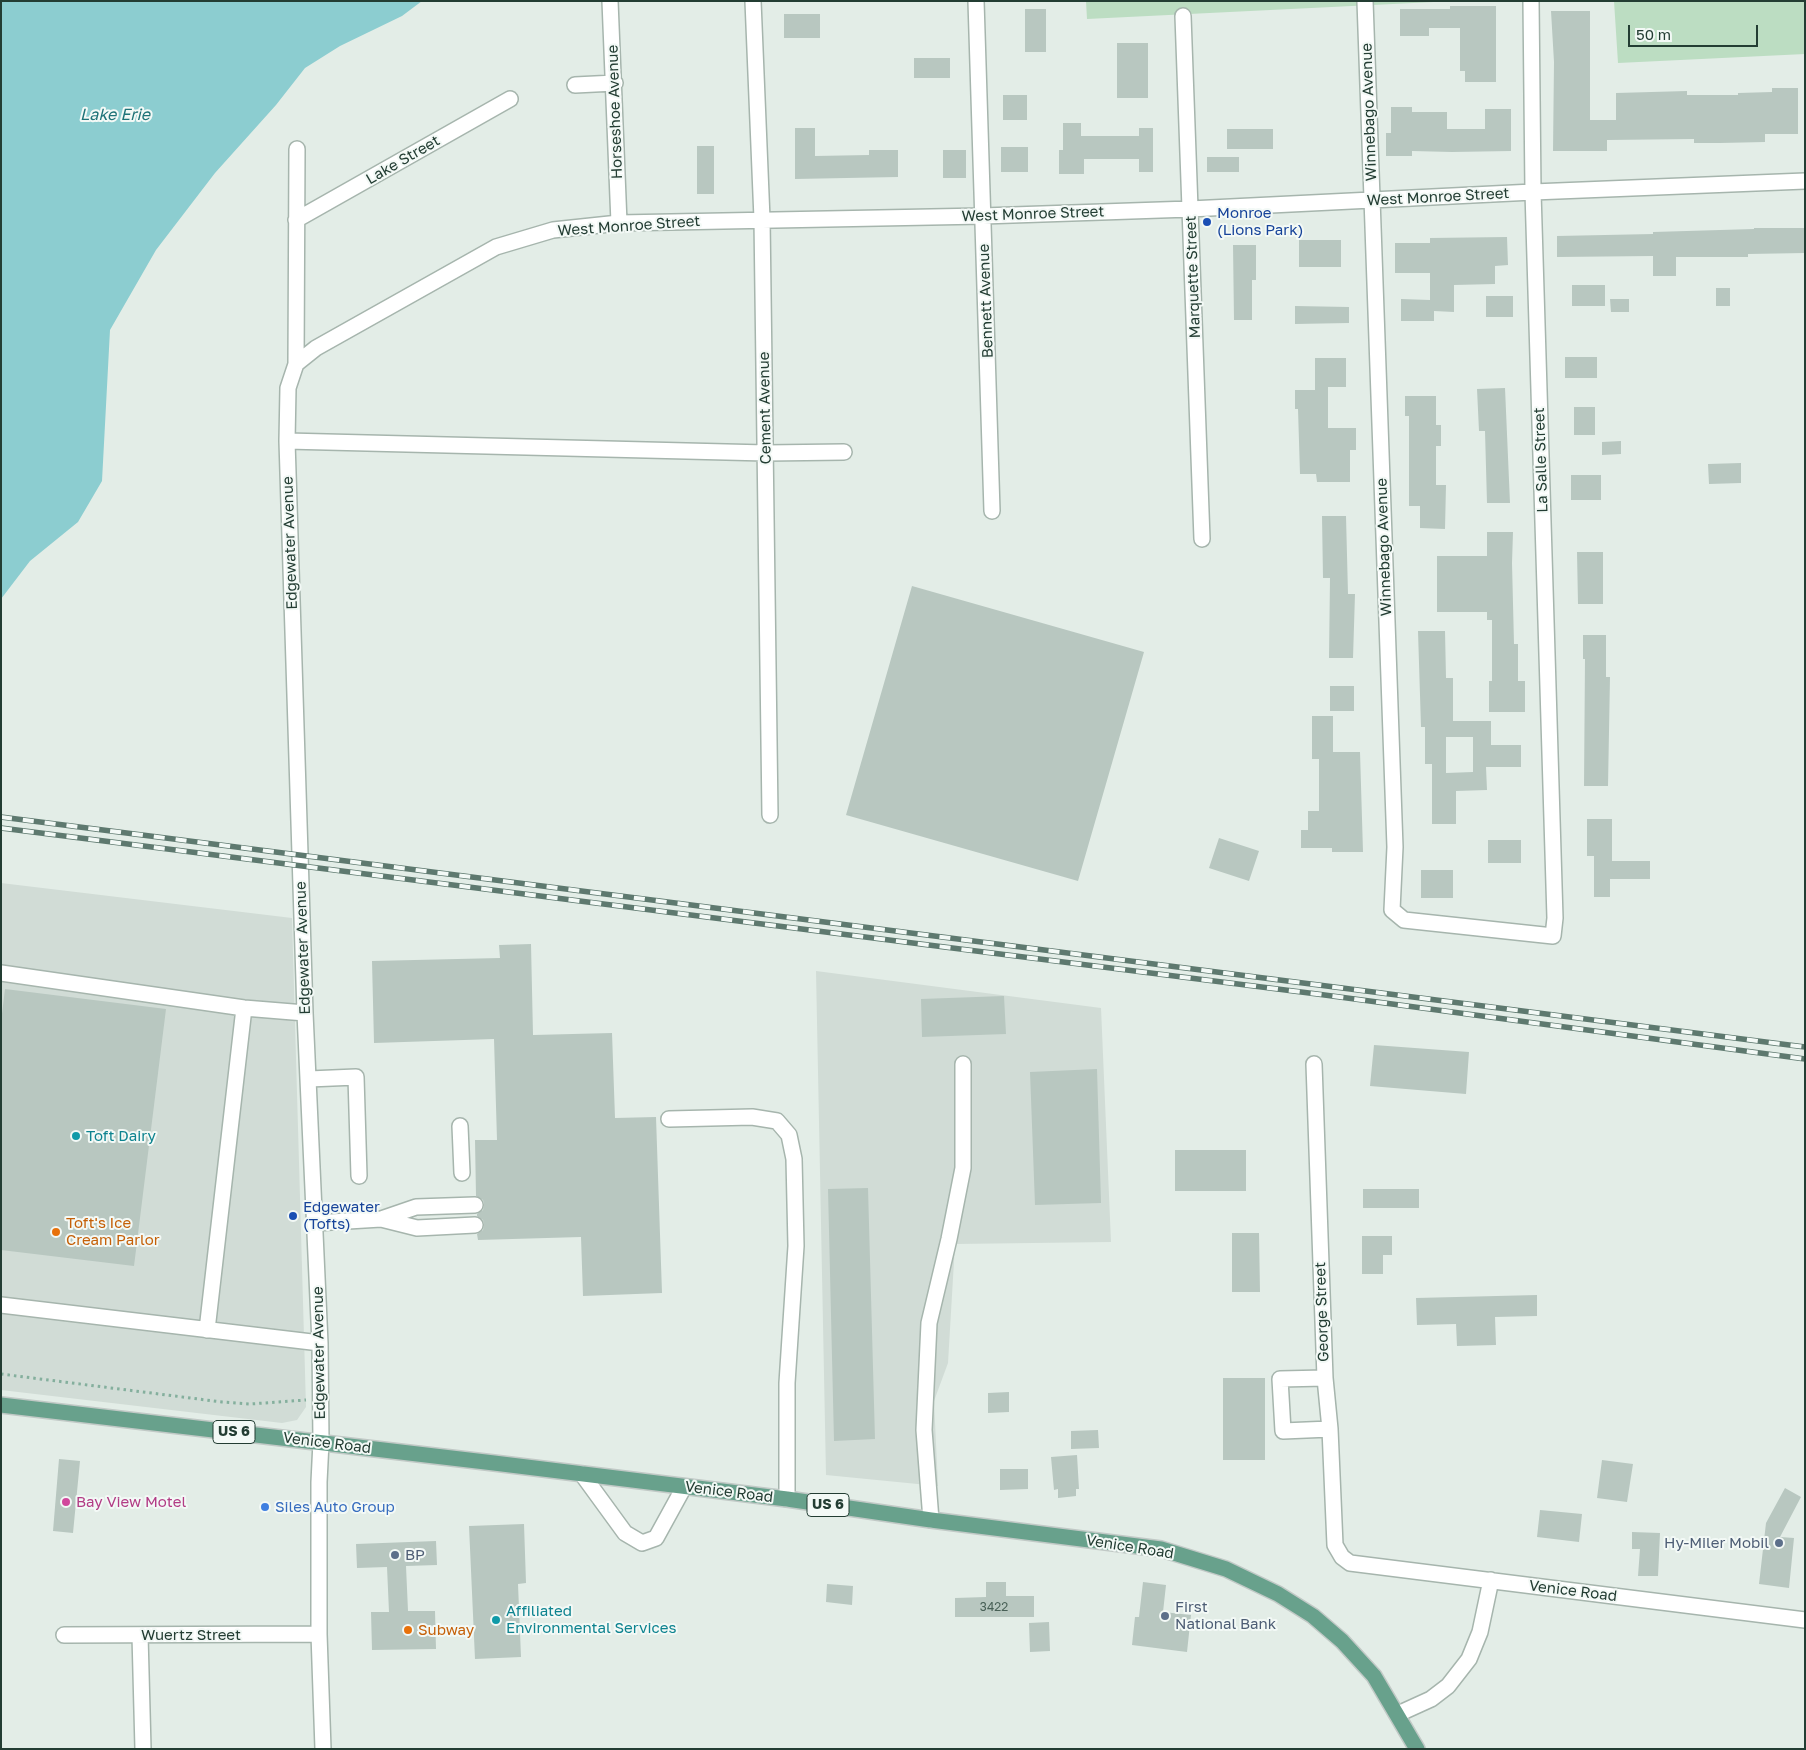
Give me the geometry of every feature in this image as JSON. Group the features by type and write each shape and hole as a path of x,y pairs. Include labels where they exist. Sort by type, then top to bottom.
{"main road":[{"name":"Venice Road","path":"1,1405 787,1499 931,1520 1161,1549 1226,1569 1278,1594 1313,1616 1342,1641 1374,1676 1417,1749"}],"street":[{"name":"Horseshoe Avenue","path":"610,1 615,83 619,223"},
{"name":"Cement Avenue","path":"753,1 762,219 770,816"},
{"name":"Bennett Avenue","path":"976,1 992,511"},
{"name":"Winnebago Avenue","path":"1366,1 1395,847 1392,910 1404,920 1554,936 1555,918"},
{"name":"La Salle Street","path":"1530,1 1533,192 1555,918"},
{"name":"Marquette Street","path":"1184,16 1202,539"},
{"path":"575,85 615,83"},
{"name":"Lake Street","path":"296,220 510,99"},
{"name":"Edgewater Avenue","path":"297,149 296,364 288,388 287,441 305,1013 320,1343 319,1634 323,1749"},
{"name":"West Monroe Street","path":"296,364 316,348 496,247 553,230 619,223 983,216 1190,209 1805,181"},
{"path":"287,441 766,453 844,452"},
{"path":"1,973 244,1008 305,1013"},
{"path":"207,1330 244,1008"},
{"path":"931,1520 924,1430 929,1323 949,1239 962,1168 962,1064"},
{"name":"George Street","path":"1314,1064 1324,1378 1330,1428 1335,1545 1342,1557"},
{"path":"309,1079 356,1077 359,1176"},
{"path":"669,1119 752,1117 777,1121 789,1135 794,1159 796,1246 787,1383 787,1499"},
{"path":"460,1126 462,1173"},
{"path":"315,1223 381,1219 416,1206 475,1204"},
{"path":"381,1219 417,1228 475,1225"},
{"path":"1,1305 320,1343"},
{"path":"1324,1378 1280,1379 1282,1431 1330,1428"},
{"path":"582,1474 625,1533 642,1543 656,1538 684,1487"},
{"name":"Venice Road","path":"1342,1557 1350,1563 1805,1620"},
{"path":"1398,1714 1431,1699 1448,1686 1469,1660 1480,1632 1491,1580"},
{"name":"Wuertz Street","path":"64,1635 319,1634"},
{"path":"140,1635 143,1749"}],"path":[{"path":"1,1374 222,1402 250,1404 296,1401"}],"shaded area":[{"path":"1,883 292,918 306,1407 297,1420 282,1423 1,1390"},
{"path":"816,971 1101,1008 1111,1242 955,1244 948,1363 934,1401 938,1486 826,1475"}],"green space":[{"path":"1086,1 1454,1 1087,19"},
{"path":"1614,1 1805,1 1805,54 1618,63"}],"water":[{"name":"Lake Erie","path":"1,1 422,1 402,16 340,46 305,68 276,105 215,173 156,250 110,330 102,481 78,522 30,561 1,599"}],"building":[{"path":"1450,6 1496,6 1496,82 1465,82 1465,71 1460,71 1460,28 1429,28 1429,36 1400,36 1400,9 1450,9"},
{"path":"1025,9 1046,9 1046,52 1025,52"},
{"path":"1551,11 1590,11 1590,120 1616,120 1616,93 1687,91 1687,95 1738,95 1738,93 1772,92 1772,88 1798,88 1798,134 1765,134 1765,142 1694,143 1694,139 1607,140 1607,151 1553,151 1554,62"},
{"path":"784,14 820,14 820,38 784,38"},
{"path":"1117,43 1148,43 1148,98 1117,98"},
{"path":"914,58 950,58 950,78 914,78"},
{"path":"1003,95 1027,95 1027,120 1003,120"},
{"path":"1391,107 1412,107 1412,112 1447,112 1447,129 1485,129 1485,109 1511,109 1511,151 1412,151 1412,156 1386,156 1386,133 1391,133"},
{"path":"1063,123 1081,123 1081,136 1139,136 1139,128 1153,128 1153,172 1139,172 1139,159 1084,159 1084,174 1059,174 1059,150 1063,150"},
{"path":"795,128 815,128 815,156 869,155 869,150 898,150 898,177 795,179"},
{"path":"1227,129 1273,129 1273,149 1227,149"},
{"path":"697,146 714,146 714,194 697,194"},
{"path":"1001,147 1028,147 1028,172 1001,172"},
{"path":"943,150 966,150 966,178 943,178"},
{"path":"1207,157 1239,157 1239,172 1207,172"},
{"path":"1805,228 1805,253 1748,254 1748,257 1676,257 1676,276 1653,276 1653,256 1557,257 1557,236 1653,234 1653,232"},
{"path":"1507,237 1508,265 1495,266 1495,284 1454,285 1454,312 1434,311 1434,321 1401,321 1401,299 1430,300 1430,273 1395,273 1395,243 1430,243 1430,238"},
{"path":"1299,240 1341,240 1341,267 1299,267"},
{"path":"1233,245 1256,245 1256,280 1252,280 1252,320 1234,320"},
{"path":"1572,285 1605,285 1605,306 1572,306"},
{"path":"1716,288 1730,288 1730,306 1716,306"},
{"path":"1486,296 1513,296 1513,317 1486,317"},
{"path":"1610,299 1629,299 1629,312 1611,312"},
{"path":"1295,306 1349,307 1349,323 1295,324"},
{"path":"1565,357 1597,357 1597,378 1565,378"},
{"path":"1315,358 1346,358 1346,387 1328,387 1328,428 1356,428 1356,450 1350,450 1350,482 1317,482 1316,474 1300,474 1298,409 1295,409 1295,390 1315,390"},
{"path":"1505,388 1510,503 1487,503 1485,431 1479,431 1477,389"},
{"path":"1405,396 1436,396 1436,425 1441,425 1441,446 1436,446 1436,485 1446,485 1445,529 1420,528 1420,506 1409,506 1409,416 1405,416"},
{"path":"1574,407 1595,407 1595,435 1574,435"},
{"path":"1621,441 1621,454 1602,455 1602,442"},
{"path":"1741,463 1741,483 1709,484 1708,464"},
{"path":"1571,475 1601,475 1601,500 1571,500"},
{"path":"1322,516 1346,516 1348,594 1355,594 1353,658 1329,658 1330,578 1323,578"},
{"path":"1487,532 1513,532 1514,644 1518,644 1518,681 1525,681 1525,712 1489,712 1489,681 1492,681 1492,620 1487,620 1487,612 1437,612 1437,556 1487,556"},
{"path":"1577,552 1603,552 1603,604 1578,604"},
{"path":"912,586 1144,652 1078,881 846,815"},
{"path":"1418,631 1445,631 1446,678 1453,678 1453,721 1491,721 1491,745 1521,745 1521,767 1486,767 1487,790 1456,791 1456,824 1432,824 1432,764 1425,764 1425,727 1421,727","holes":["1446,737 1473,737 1473,772 1446,773"]},
{"path":"1583,635 1606,635 1606,677 1610,677 1608,786 1584,786 1585,659 1583,659"},
{"path":"1330,686 1354,686 1354,711 1330,711"},
{"path":"1312,716 1333,716 1333,752 1360,752 1363,852 1332,852 1332,848 1301,848 1301,830 1308,830 1308,811 1319,811 1319,759 1312,759"},
{"path":"1587,819 1612,819 1612,861 1650,861 1650,879 1610,879 1610,897 1594,897 1594,856 1587,856"},
{"path":"1219,838 1259,851 1249,881 1209,868"},
{"path":"1488,840 1521,840 1521,863 1488,863"},
{"path":"1421,870 1453,870 1453,898 1421,898"},
{"path":"531,944 533,1035 612,1033 615,1118 656,1117 662,1293 583,1296 581,1237 478,1240 477,1234 483,1230 484,1225 483,1220 477,1214 483,1210 484,1205 483,1200 476,1196 475,1140 497,1140 494,1039 374,1043 372,961 500,958 499,945"},
{"name":"Toft Dairy","path":"5,989 166,1009 134,1266 1,1250 1,1022"},
{"path":"1004,996 1006,1034 922,1037 921,999"},
{"path":"1374,1045 1469,1052 1466,1094 1370,1086"},
{"path":"1097,1069 1101,1203 1035,1205 1030,1072"},
{"path":"1175,1150 1246,1150 1246,1191 1175,1191"},
{"path":"868,1188 875,1439 834,1441 828,1189"},
{"path":"1363,1189 1419,1189 1419,1208 1363,1208"},
{"path":"1232,1233 1259,1233 1260,1292 1232,1292"},
{"path":"1362,1236 1392,1236 1392,1255 1383,1255 1383,1274 1362,1274"},
{"path":"1537,1295 1537,1316 1495,1317 1496,1345 1457,1346 1456,1324 1417,1325 1416,1298"},
{"path":"1223,1378 1265,1378 1265,1460 1223,1460"},
{"path":"1009,1392 1009,1412 988,1413 988,1393"},
{"path":"1098,1430 1099,1448 1071,1449 1071,1431"},
{"path":"1077,1455 1079,1489 1076,1489 1076,1496 1058,1498 1058,1489 1054,1490 1051,1457"},
{"name":"Bay View Motel","path":"59,1459 80,1461 73,1533 53,1531"},
{"path":"1602,1460 1633,1464 1627,1502 1597,1498"},
{"path":"1000,1469 1028,1469 1028,1489 1000,1490"},
{"path":"1785,1488 1801,1497 1780,1537 1794,1538 1789,1588 1759,1584 1766,1523"},
{"path":"1540,1510 1582,1514 1579,1542 1537,1537"},
{"name":"Affiliated Environmental Services","path":"524,1524 526,1583 518,1584 521,1657 475,1659 469,1526"},
{"path":"1632,1532 1660,1533 1658,1576 1638,1576 1640,1549 1632,1549"},
{"path":"436,1541 437,1565 406,1566 408,1611 435,1611 436,1649 372,1650 371,1612 389,1612 387,1567 357,1568 356,1544"},
{"path":"986,1582 1006,1582 1006,1596 1034,1596 1034,1617 955,1617 955,1598 986,1597"},
{"name":"First National Bank","path":"1143,1582 1166,1585 1163,1612 1191,1615 1187,1652 1132,1645 1135,1617 1139,1617"},
{"path":"827,1584 853,1586 852,1605 826,1602"},
{"path":"1049,1622 1050,1651 1030,1652 1029,1623"}],"railway":[{"path":"1,817 1805,1047"},
{"path":"1,828 1317,994 1805,1059"}],"place":[{"name":"Monroe (Lions Park)","path":"1207,222"},
{"name":"Toft Dairy","path":"76,1136"},
{"name":"Edgewater (Tofts)","path":"293,1216"},
{"name":"Toft's Ice Cream Parlor","path":"56,1232"},
{"name":"Bay View Motel","path":"66,1502"},
{"name":"Siles Auto Group","path":"265,1507"},
{"name":"Hy-Miler Mobil","path":"1779,1543"},
{"name":"BP","path":"395,1555"},
{"name":"First National Bank","path":"1165,1616"},
{"name":"Affiliated Environmental Services","path":"496,1620"},
{"name":"Subway","path":"408,1630"}]}
